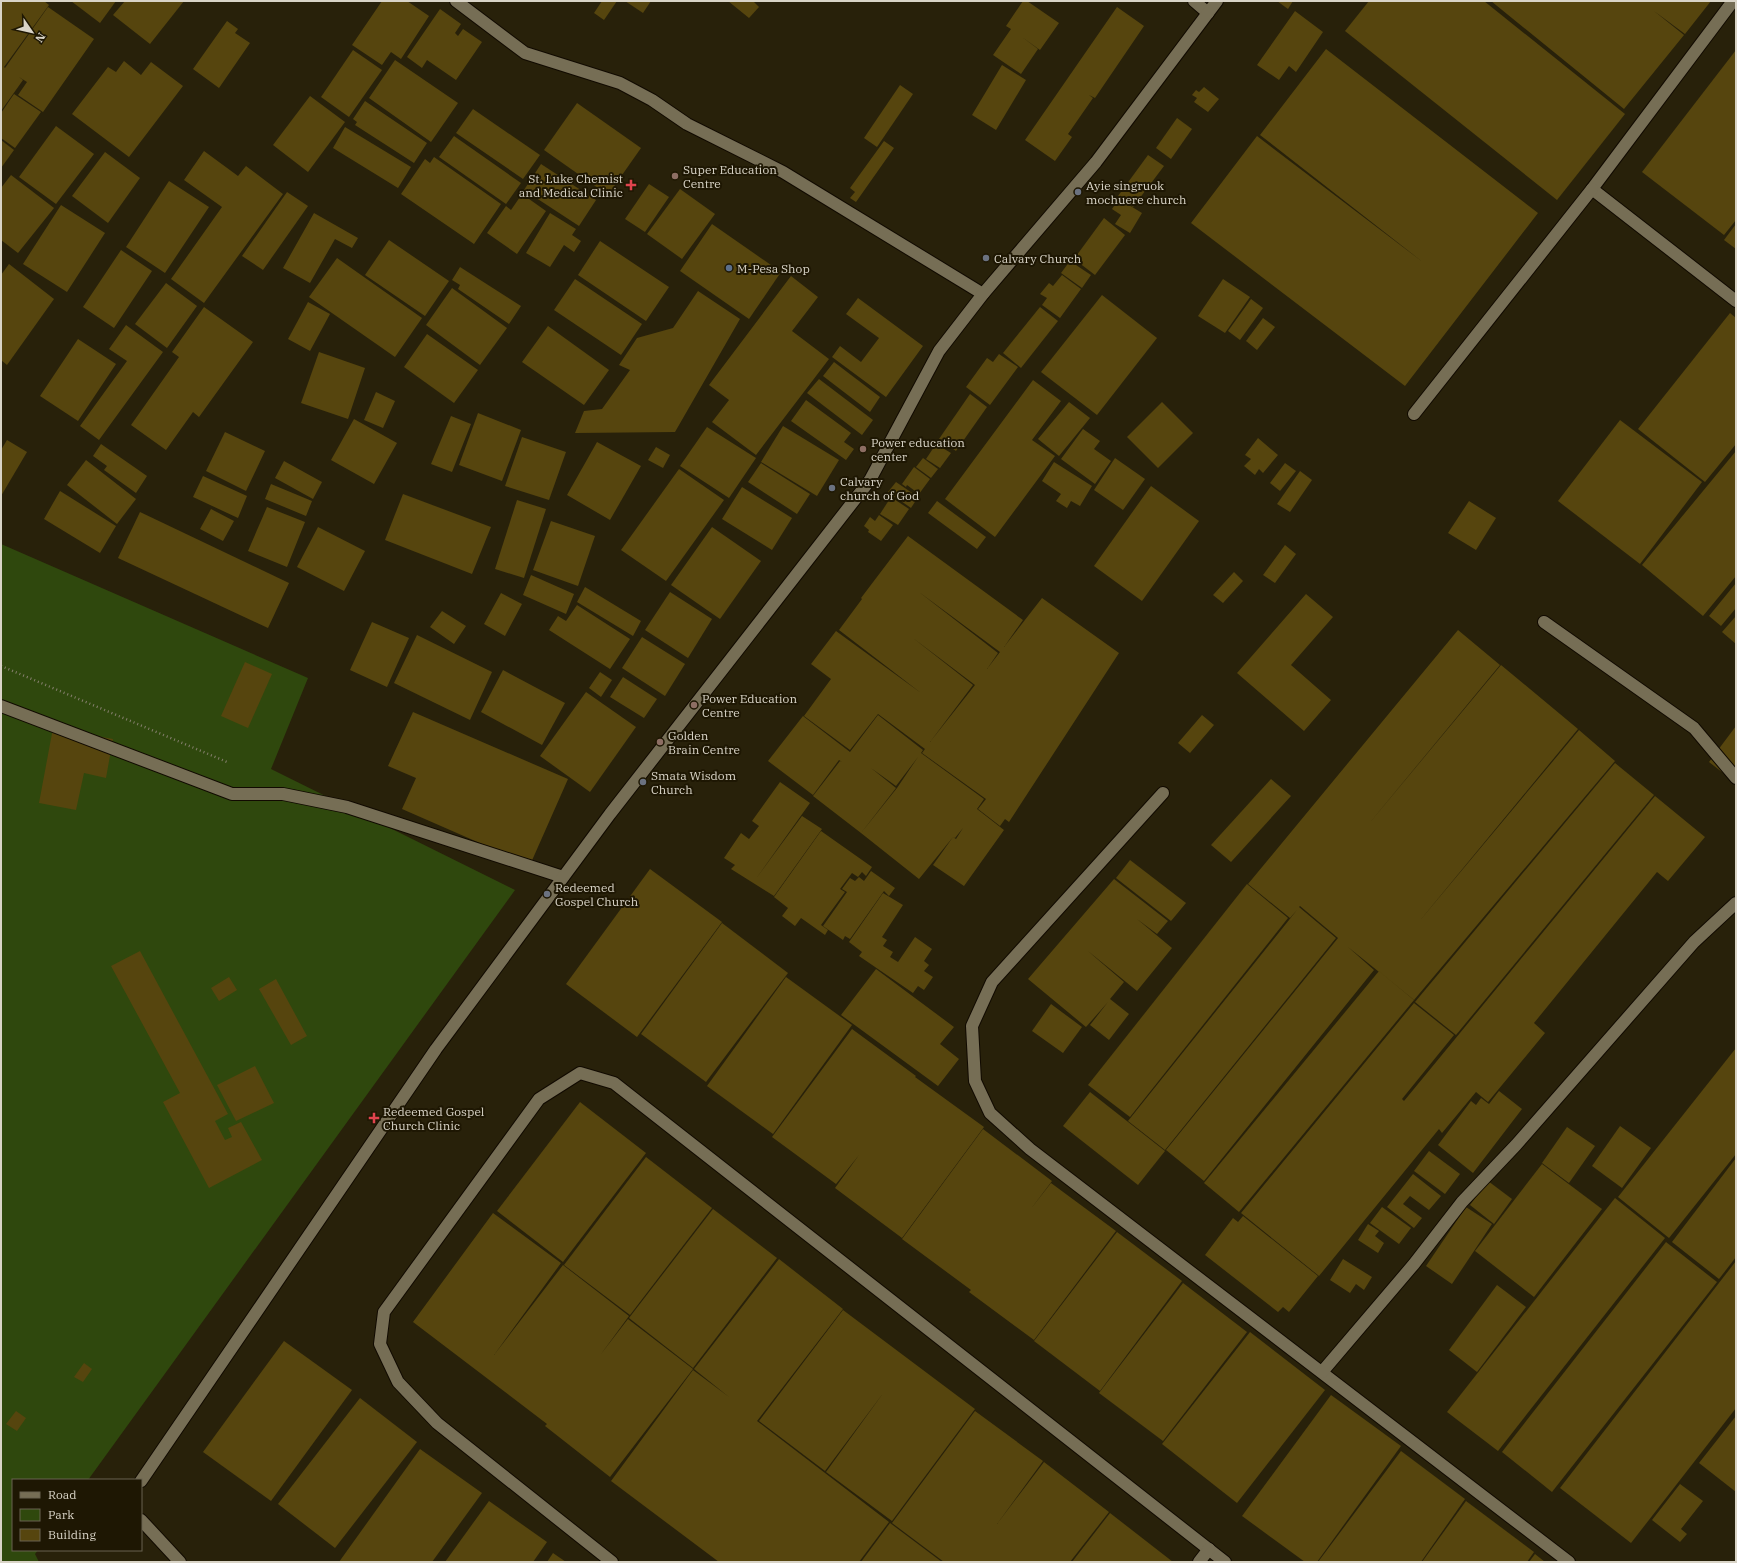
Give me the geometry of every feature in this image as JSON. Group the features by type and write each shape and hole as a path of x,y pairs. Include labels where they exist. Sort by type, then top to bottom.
{"street":[{"path":"456,1 525,53 620,83 652,100 687,124 783,172 983,294"},
{"path":"1194,1 1208,13"},
{"path":"142,1480 436,1049 610,814 870,480 939,351 983,294 1096,162 1217,1"},
{"path":"1414,414 1592,189 1733,1"},
{"path":"1592,189 1736,301"},
{"path":"1544,622 1694,728 1736,778"},
{"path":"1,706 232,794 283,794 346,806 563,876"},
{"path":"1163,793 992,982 972,1026 975,1081 990,1113 1030,1149 1569,1562"},
{"path":"1322,1372 1414,1264 1462,1202 1516,1145 1694,942 1736,903"},
{"path":"612,1562 437,1423 398,1382 380,1344 384,1312 540,1099 580,1073 614,1083 1225,1562"},
{"path":"142,1521 180,1562"},
{"path":"1199,1562 1209,1549"}],"path":[{"path":"1,666 232,764"}],"green space":[{"path":"1,544 308,678 271,769 515,890 89,1479 12,1479 12,1551 37,1551 35,1554 39,1562 1,1562"}],"building":[{"path":"1,1 44,1 49,5 4,67 5,68 48,7 94,39 43,112 18,95 27,82 19,77 23,80 1,111"},
{"path":"71,1 116,1 100,23"},
{"path":"125,1 184,1 150,44 113,15"},
{"path":"382,1 407,1 429,16 401,59 391,52 382,65 352,45"},
{"path":"602,1 617,1 604,20 594,13"},
{"path":"625,1 651,1 643,13"},
{"path":"728,1 753,1 759,7 749,18"},
{"path":"1023,1 1027,1 1059,23 1040,50 1022,37 1038,49 1021,74 993,55 1011,29 1006,26"},
{"path":"1277,1 1293,1 1288,9"},
{"path":"1369,1 1484,1 1625,114 1557,200 1345,31"},
{"path":"1491,1 1711,1 1685,34 1654,11 1684,35 1624,109"},
{"path":"1117,7 1144,26 1095,98 1089,95 1093,98 1068,134 1072,137 1055,161 1025,140"},
{"path":"440,9 461,24 455,33 458,36 463,29 482,42 456,80 427,60 422,68 407,57"},
{"path":"1295,11 1323,32 1296,72 1289,66 1279,80 1257,65"},
{"path":"227,21 238,29 235,33 250,43 219,88 193,69"},
{"path":"1326,49 1538,213 1405,386 1191,223 1257,136 1424,263 1260,135"},
{"path":"353,50 382,70 349,117 321,97"},
{"path":"1736,50 1736,220 1724,235 1642,172"},
{"path":"395,60 458,103 431,142 369,98"},
{"path":"124,61 141,75 151,62 183,86 129,157 72,114 108,67 116,72"},
{"path":"1002,65 1026,80 996,130 972,115"},
{"path":"900,85 913,94 877,147 864,138"},
{"path":"1204,87 1219,99 1208,112 1194,102 1197,98 1192,95 1196,90 1199,92"},
{"path":"14,94 41,112 15,148 1,138 1,113"},
{"path":"310,96 345,122 308,172 273,145"},
{"path":"365,101 427,143 414,163 355,125 357,122 353,119"},
{"path":"577,103 641,148 608,195 544,150"},
{"path":"473,109 540,155 523,179 456,133"},
{"path":"1177,118 1192,129 1171,159 1156,148"},
{"path":"56,126 94,154 56,204 19,177"},
{"path":"345,127 411,167 398,188 333,148"},
{"path":"454,136 521,183 506,204 439,157"},
{"path":"1,140 14,150 1,168"},
{"path":"884,141 894,148 856,202 850,198 855,192 850,188"},
{"path":"204,151 238,176 246,166 283,194 204,303 171,279 222,207 184,180"},
{"path":"105,152 140,178 108,223 72,196"},
{"path":"1148,155 1164,166 1133,207 1118,196"},
{"path":"434,157 501,204 474,244 401,194 425,159 430,163"},
{"path":"541,164 596,200 579,226 524,190"},
{"path":"11,175 54,208 18,253 1,240 1,188"},
{"path":"169,181 209,207 165,273 126,247"},
{"path":"649,184 669,197 645,232 625,219"},
{"path":"680,189 715,214 682,259 647,234"},
{"path":"287,192 308,206 263,270 242,256"},
{"path":"522,194 546,211 517,254 487,233 506,206 511,210"},
{"path":"1119,199 1142,213 1130,233 1115,224 1121,215 1112,209"},
{"path":"61,205 105,233 67,292 23,264"},
{"path":"314,213 358,238 352,248 335,239 310,283 283,268"},
{"path":"550,213 576,229 572,235 581,241 574,252 564,245 550,267 526,253"},
{"path":"1104,218 1125,235 1095,275 1074,259"},
{"path":"712,224 781,272 749,319 680,271"},
{"path":"1736,224 1736,249 1724,240"},
{"path":"389,240 449,281 425,316 365,275"},
{"path":"600,241 669,287 646,321 578,275"},
{"path":"121,250 152,271 114,328 83,307"},
{"path":"337,258 422,318 395,357 309,297"},
{"path":"1070,261 1091,275 1082,288 1061,273"},
{"path":"9,264 54,299 7,365 1,360 1,275"},
{"path":"460,267 521,306 509,324 458,289 460,285 452,280"},
{"path":"1062,275 1081,289 1060,318 1042,305 1047,298 1040,294 1049,283 1053,286"},
{"path":"791,276 818,297 792,331 829,359 756,455 712,422 729,400 709,385"},
{"path":"575,279 642,324 621,355 554,310"},
{"path":"1223,279 1250,297 1225,333 1198,316"},
{"path":"166,283 197,306 167,348 135,324"},
{"path":"452,288 507,328 480,365 426,325"},
{"path":"698,291 740,319 675,432 575,433 584,411 602,409 630,370 619,365 637,338 673,328"},
{"path":"1102,295 1157,338 1097,415 1041,372"},
{"path":"858,298 923,346 886,397 832,357 840,346 861,362 879,338 846,314"},
{"path":"1251,299 1263,308 1240,340 1228,331"},
{"path":"308,302 330,314 310,351 288,339"},
{"path":"204,307 253,342 199,417 193,412 166,450 131,425 179,357 172,352"},
{"path":"1040,307 1058,321 1021,368 1003,353"},
{"path":"1730,313 1736,318 1736,444 1705,482 1638,429"},
{"path":"1263,318 1275,327 1257,350 1246,341"},
{"path":"126,325 163,352 99,440 80,426 127,361 109,349"},
{"path":"548,326 609,370 584,405 522,362"},
{"path":"427,334 478,370 454,403 404,367"},
{"path":"78,339 116,364 78,421 40,396"},
{"path":"319,352 365,368 348,419 301,403"},
{"path":"999,354 1018,367 990,405 966,387 987,358 993,362"},
{"path":"834,362 880,397 870,412 823,376"},
{"path":"819,379 873,420 862,435 807,393"},
{"path":"1033,380 1061,401 1032,440 1055,456 995,537 945,499"},
{"path":"376,392 395,401 383,428 364,420"},
{"path":"970,394 987,407 956,451 939,439"},
{"path":"806,400 851,433 844,442 854,449 846,460 791,421"},
{"path":"1069,402 1090,418 1059,456 1038,439"},
{"path":"1162,402 1193,433 1158,468 1127,437"},
{"path":"478,413 521,430 502,481 459,465"},
{"path":"451,416 471,424 452,472 431,464"},
{"path":"354,419 397,443 374,484 331,460"},
{"path":"1620,420 1702,482 1640,564 1558,501"},
{"path":"783,426 839,460 817,496 761,462"},
{"path":"707,427 756,458 729,498 680,466"},
{"path":"1083,429 1100,441 1094,449 1111,461 1095,484 1061,459"},
{"path":"225,432 265,451 246,491 206,471"},
{"path":"522,437 566,452 549,500 505,486"},
{"path":"1258,438 1278,455 1263,473 1259,469 1255,475 1244,466 1251,459 1245,455"},
{"path":"7,440 27,452 1,496 1,450"},
{"path":"597,442 641,466 610,520 567,495"},
{"path":"101,444 147,476 136,493 104,470 107,466 93,456"},
{"path":"936,444 951,453 940,468 926,459"},
{"path":"656,447 670,455 663,468 648,460"},
{"path":"1736,451 1736,576 1703,616 1642,565"},
{"path":"923,458 938,469 931,478 916,467"},
{"path":"1115,458 1145,479 1123,510 1094,490"},
{"path":"86,460 136,499 117,524 67,485"},
{"path":"284,461 322,482 313,499 275,478"},
{"path":"1054,462 1092,486 1080,506 1071,501 1067,508 1056,501 1061,494 1042,481"},
{"path":"761,463 810,494 797,514 748,482"},
{"path":"1285,463 1296,471 1280,491 1270,483"},
{"path":"914,467 930,479 919,494 907,485 906,487 902,484"},
{"path":"679,469 724,500 666,581 621,550"},
{"path":"1300,471 1312,480 1290,512 1277,504"},
{"path":"203,476 247,496 238,518 193,497"},
{"path":"896,482 918,497 911,508 888,492"},
{"path":"271,484 312,501 306,516 265,499"},
{"path":"1151,486 1199,521 1142,601 1094,566"},
{"path":"742,487 792,518 772,550 722,519"},
{"path":"60,491 116,526 100,553 44,519"},
{"path":"403,494 491,527 472,574 385,540"},
{"path":"891,497 909,509 898,525 880,514"},
{"path":"517,500 546,509 524,578 495,569"},
{"path":"937,501 986,537 977,549 928,513"},
{"path":"1469,501 1496,518 1476,550 1448,533"},
{"path":"267,507 305,522 287,567 248,551"},
{"path":"211,509 234,521 223,541 200,529"},
{"path":"140,512 289,583 268,628 118,558"},
{"path":"879,515 893,525 881,541 868,532 869,530 864,526 870,517 875,521"},
{"path":"551,521 595,536 578,586 533,570"},
{"path":"318,527 365,551 344,591 297,567"},
{"path":"712,527 761,561 720,619 671,585"},
{"path":"908,536 1023,620 1004,647 1042,598 1119,653 1009,822 1005,819 1000,826 978,809 986,799 922,753 925,749 878,714 850,750 804,716 831,679 811,664 836,631 921,693 839,630 862,599 861,598","holes":["919,592 1000,652 987,669 998,653","913,638 975,685 930,742 973,685"]},
{"path":"1285,545 1296,554 1275,583 1263,575"},
{"path":"1234,572 1243,581 1223,603 1213,595"},
{"path":"531,575 574,594 566,614 523,595"},
{"path":"1736,583 1736,608 1721,626 1709,616"},
{"path":"585,587 641,621 633,636 577,602"},
{"path":"670,592 712,619 688,658 645,630"},
{"path":"501,593 522,604 505,636 484,624"},
{"path":"1306,594 1333,617 1291,665 1331,700 1304,731 1237,673"},
{"path":"577,605 630,639 610,669 549,630 558,616 566,621"},
{"path":"442,611 466,626 454,644 430,627"},
{"path":"1736,616 1736,644 1722,632"},
{"path":"372,622 409,638 387,687 350,670"},
{"path":"1458,630 1500,665 1367,826 1501,665 1578,729 1417,924 1579,730 1615,761 1414,1000 1348,947 1374,970 1204,1181 1166,1150 1338,938 1300,906 1299,907 1336,938 1165,1150 1128,1121 1297,910 1290,918 1248,884"},
{"path":"417,635 492,672 470,720 394,683"},
{"path":"642,637 685,664 665,696 622,668"},
{"path":"245,662 272,674 248,728 221,716"},
{"path":"503,670 565,703 542,745 481,712"},
{"path":"600,672 612,680 601,697 589,688"},
{"path":"623,677 657,699 644,718 610,697"},
{"path":"586,692 636,727 590,792 540,756"},
{"path":"413,712 568,779 530,865 402,809 416,778 388,766"},
{"path":"878,715 923,750 921,753 984,799 977,809 1004,830 964,886 933,865 953,837 919,879 813,796 840,761 842,762 839,760 813,795 768,761 803,716 850,752","holes":["918,757 897,788 861,833 896,788 871,768 896,786"]},
{"path":"1202,715 1214,725 1190,753 1178,743"},
{"path":"1736,726 1736,783 1709,762"},
{"path":"53,728 113,739 106,778 84,773 76,810 39,803"},
{"path":"1615,763 1654,795 1456,1035 1415,1002"},
{"path":"1271,779 1291,796 1231,862 1211,845"},
{"path":"780,782 810,803 755,880 802,816 822,829 774,896 731,869 735,865 724,858 741,833 749,839 759,826 752,821"},
{"path":"1655,796 1705,837 1668,881 1657,872 1534,1023 1545,1033 1488,1102 1476,1092 1442,1133 1439,1129 1319,1276 1241,1213 1414,1003 1454,1035 1402,1099 1404,1101"},
{"path":"821,831 872,867 866,876 862,872 858,877 852,873 840,889 845,892 821,925 828,930 825,935 801,918 795,926 782,916 788,908 774,897"},
{"path":"1130,860 1186,903 1171,921 1116,878"},
{"path":"650,869 722,922 637,1037 566,984"},
{"path":"871,871 895,888 889,896 884,891 850,939 845,936 843,940 823,926 847,892 842,889 850,878 855,881 859,877 864,881"},
{"path":"1114,879 1168,921 1157,934 1137,919 1172,948 1137,991 1088,951 1124,982 1110,999 1129,1014 1109,1040 1090,1025 1108,1002 1086,1027 1028,979"},
{"path":"1247,884 1288,918 1130,1117 1088,1085"},
{"path":"883,893 903,905 882,937 887,940 883,946 893,952 890,957 898,962 915,937 932,949 924,961 929,965 924,971 933,977 924,990 918,986 913,993 859,956 862,952 849,942"},
{"path":"722,923 788,973 706,1082 641,1034"},
{"path":"140,951 228,1114 215,1121 225,1140 232,1137 228,1128 241,1122 262,1160 209,1188 163,1102 180,1093 111,966"},
{"path":"876,969 954,1027 940,1044 959,1059 938,1086 841,1015"},
{"path":"1379,971 1414,1000 1239,1212 1204,1183"},
{"path":"229,977 237,990 219,1001 211,988"},
{"path":"786,977 852,1025 773,1134 707,1086"},
{"path":"276,979 307,1036 291,1045 259,989"},
{"path":"1051,1004 1082,1027 1063,1053 1032,1031"},
{"path":"852,1029 984,1127 902,1238 835,1188 859,1155 836,1184 772,1137"},
{"path":"1736,1048 1736,1154 1669,1238 1618,1197"},
{"path":"255,1066 274,1103 236,1121 217,1085"},
{"path":"1499,1091 1522,1109 1473,1173 1438,1145 1471,1101 1476,1105 1481,1098 1489,1104"},
{"path":"1090,1092 1165,1151 1138,1185 1063,1126"},
{"path":"580,1102 646,1153 563,1262 497,1211"},
{"path":"1620,1126 1651,1148 1622,1188 1592,1166"},
{"path":"1567,1127 1595,1146 1569,1183 1542,1163"},
{"path":"983,1129 1052,1181 1030,1210 1051,1183 1116,1231 1034,1340 969,1292 971,1290 902,1239"},
{"path":"1429,1151 1460,1174 1445,1194 1414,1171"},
{"path":"646,1157 712,1208 630,1315 564,1265"},
{"path":"1736,1158 1736,1257 1719,1279 1672,1242"},
{"path":"1542,1164 1602,1209 1534,1297 1475,1251"},
{"path":"1413,1174 1441,1196 1429,1210 1410,1196 1403,1204 1422,1218 1414,1228 1387,1207"},
{"path":"1488,1181 1512,1199 1494,1224 1470,1205"},
{"path":"1615,1198 1665,1238 1498,1451 1447,1412"},
{"path":"1382,1207 1411,1228 1399,1244 1370,1223"},
{"path":"1466,1207 1492,1224 1452,1284 1426,1266"},
{"path":"713,1209 777,1258 693,1368 629,1318"},
{"path":"493,1213 561,1263 494,1355 563,1265 629,1316 601,1354 628,1319 693,1369 610,1477 545,1426 547,1424 413,1322"},
{"path":"1243,1216 1318,1276 1289,1312 1283,1307 1278,1312 1205,1255 1233,1218 1238,1222"},
{"path":"1368,1224 1379,1231 1375,1236 1384,1243 1378,1253 1358,1240"},
{"path":"1117,1232 1182,1281 1100,1391 1034,1341"},
{"path":"1666,1242 1717,1282 1552,1492 1502,1452"},
{"path":"779,1259 843,1309 757,1421 889,1522 859,1562 719,1562 611,1481 693,1370 729,1397 694,1369"},
{"path":"1343,1259 1372,1277 1364,1290 1356,1284 1350,1293 1330,1280"},
{"path":"1736,1261 1736,1408 1631,1543 1560,1488"},
{"path":"1183,1283 1247,1332 1163,1441 1099,1393"},
{"path":"1497,1285 1526,1307 1477,1372 1449,1350"},
{"path":"843,1310 975,1409 892,1521 826,1472 884,1392 825,1471 759,1421"},
{"path":"1250,1332 1325,1390 1237,1503 1162,1444"},
{"path":"284,1341 352,1390 271,1501 203,1452"},
{"path":"84,1363 92,1369 83,1382 74,1377"},
{"path":"1331,1395 1401,1446 1317,1562 1305,1562 1242,1516"},
{"path":"360,1398 417,1442 335,1548 278,1504"},
{"path":"16,1411 26,1418 17,1431 6,1424"},
{"path":"975,1411 1043,1461 997,1524 1044,1462 1109,1512 1070,1562 944,1562 892,1523"},
{"path":"1736,1416 1736,1492 1699,1463"},
{"path":"420,1449 482,1493 432,1562 339,1562"},
{"path":"1401,1451 1465,1499 1421,1562 1318,1562"},
{"path":"1680,1484 1703,1501 1681,1529 1687,1534 1680,1542 1652,1520"},
{"path":"489,1501 547,1542 533,1562 445,1562"},
{"path":"1466,1501 1534,1552 1527,1562 1422,1562"},
{"path":"1110,1513 1173,1562 1072,1562"},
{"path":"890,1523 942,1562 861,1562"},
{"path":"553,1553 566,1562 547,1562"},
{"path":"1535,1554 1545,1562 1529,1562"}],"place":[{"name":"Super Education Centre","path":"675,176"},
{"name":"St. Luke Chemist and Medical Clinic","path":"631,185"},
{"name":"Ayie singruok mochuere church","path":"1078,192"},
{"name":"Calvary Church","path":"986,258"},
{"name":"M-Pesa Shop","path":"729,268"},
{"name":"Power education center","path":"863,449"},
{"name":"Calvary church of God","path":"832,488"},
{"name":"Power Education Centre","path":"694,705"},
{"name":"Golden Brain Centre","path":"660,742"},
{"name":"Smata Wisdom Church","path":"643,782"},
{"name":"Redeemed Gospel Church","path":"547,894"},
{"name":"Redeemed Gospel Church Clinic","path":"374,1118"}]}
